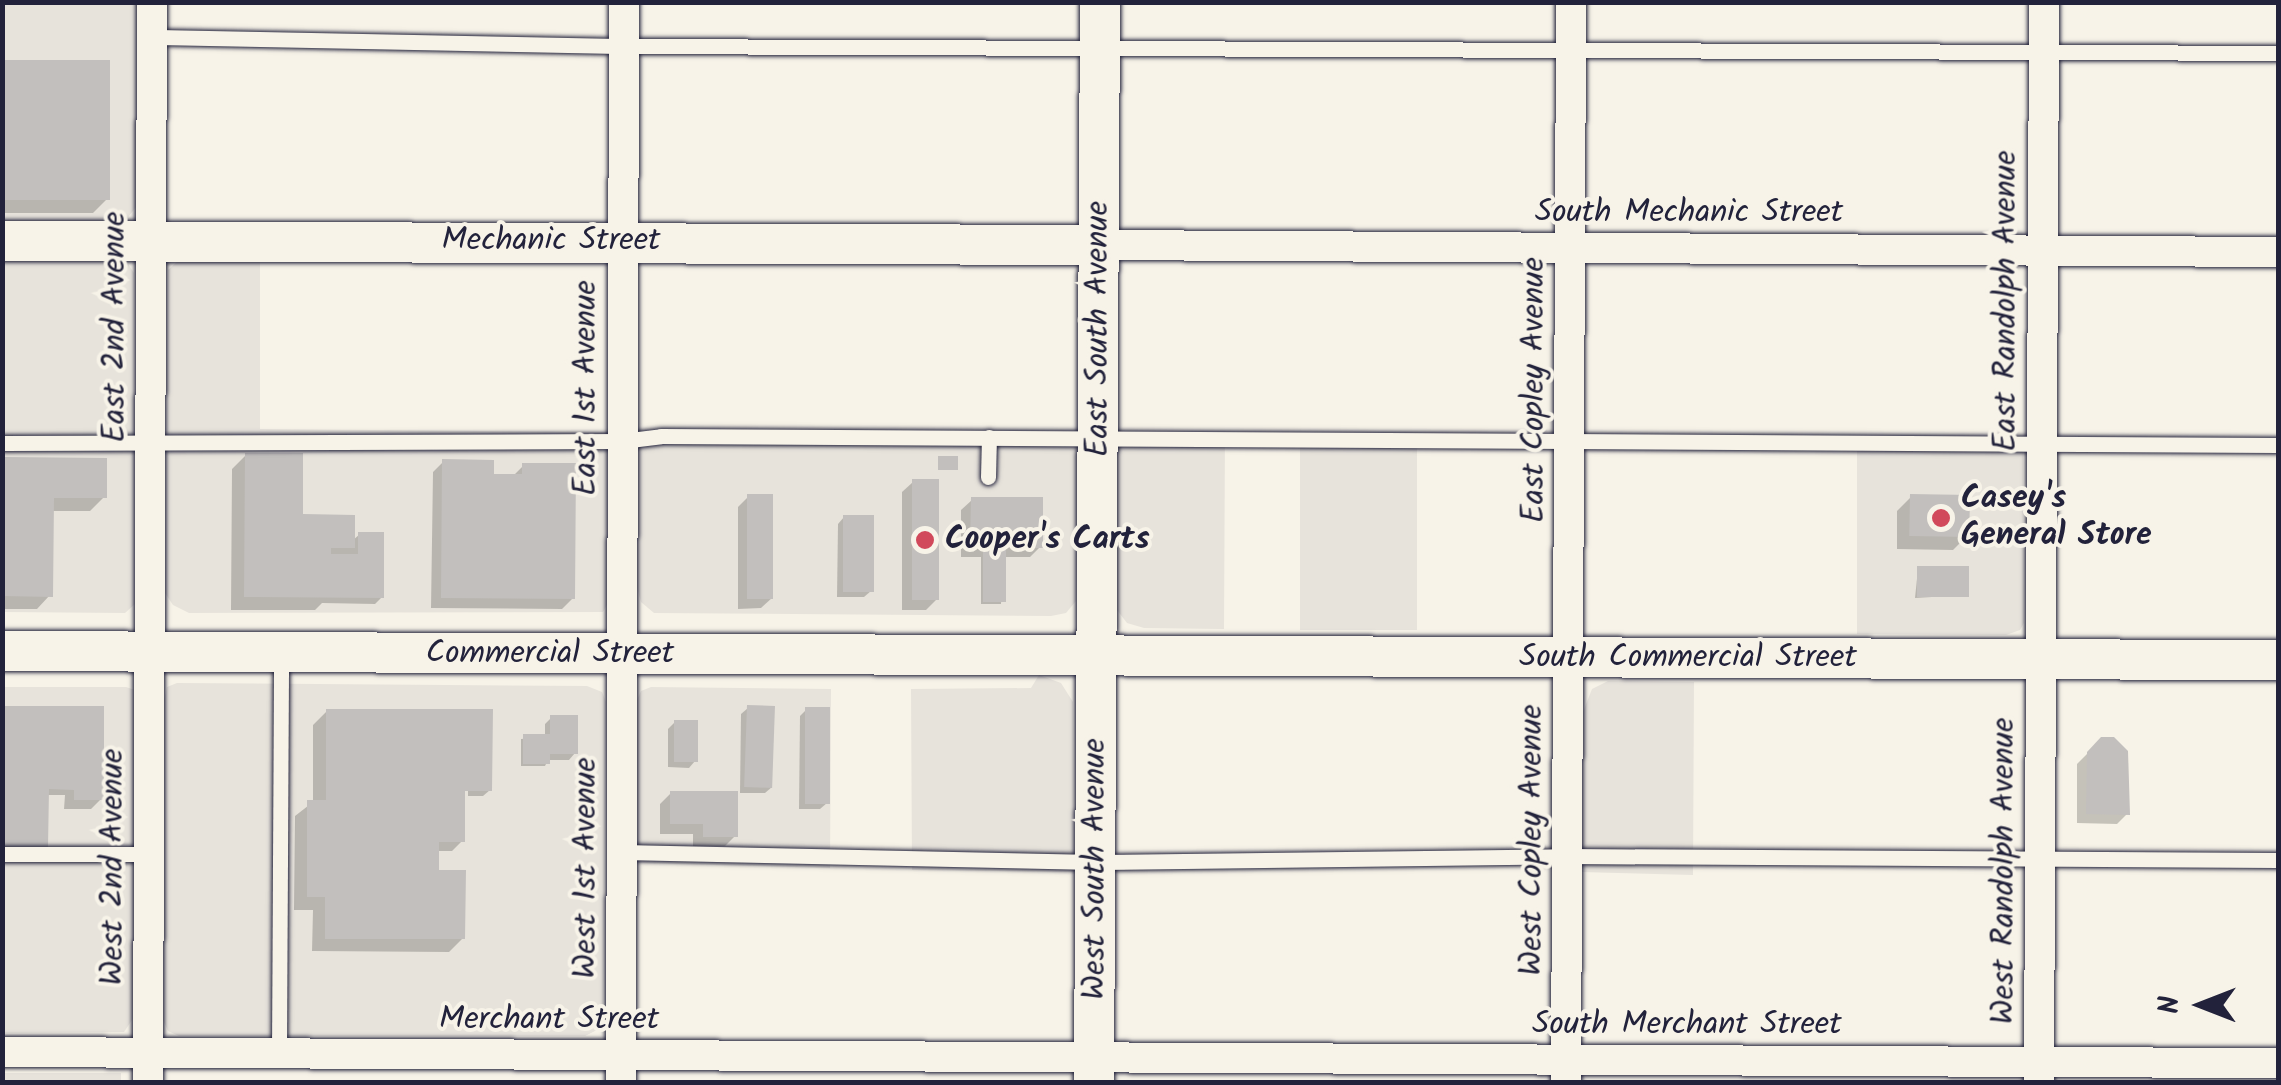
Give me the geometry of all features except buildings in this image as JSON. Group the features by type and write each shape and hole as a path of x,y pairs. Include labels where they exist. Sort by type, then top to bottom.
{"main road":[{"name":"East South Avenue","path":"1097,656 1100,2"},
{"name":"Mechanic Street","path":"2,241 1100,245"},
{"name":"Commercial Street","path":"2,651 1097,656"},
{"name":"South Commercial Street","path":"1097,656 2278,660"},
{"name":"West South Avenue","path":"1095,1070 1097,656"}],"street":[{"name":"East 2nd Avenue","path":"151,652 152,2"},
{"name":"East 1st Avenue","path":"622,654 624,2"},
{"name":"East Copley Avenue","path":"1568,657 1571,2"},
{"name":"East Randolph Avenue","path":"2041,659 2044,2"},
{"name":"South Mechanic Street","path":"1100,245 2278,252"},
{"name":"West 2nd Avenue","path":"149,1068 151,652"},
{"name":"West 1st Avenue","path":"621,1069 622,654"},
{"name":"West Copley Avenue","path":"1566,1071 1568,657"},
{"name":"West Randolph Avenue","path":"2039,1072 2041,659"},
{"name":"Merchant Street","path":"2,1052 149,1068 279,1053 621,1069 1095,1070"},
{"name":"South Merchant Street","path":"1095,1070 2039,1072 2278,1063"}],"lane":[{"path":"152,36 624,46 2278,53"},
{"path":"2,443 622,441 661,436 2278,445"},
{"path":"988,477 989,438"},
{"path":"279,1053 281,652"},
{"path":"622,852 1095,862 1567,856 2278,860"},
{"path":"2,854 150,854"}],"shaded area":[{"path":"3,3 138,3 136,207 125,221 3,226"},
{"path":"3,255 126,261 134,273 135,604 125,613 3,612"},
{"path":"260,257 260,429 607,432 609,601 603,612 189,613 173,605 165,593 168,270 178,261"},
{"path":"638,431 1079,434 1076,601 1066,613 1051,616 654,613 641,602 636,584"},
{"path":"1113,433 1225,433 1224,629 1144,628 1127,623 1117,610 1113,591"},
{"path":"1300,433 1417,433 1417,630 1300,630"},
{"path":"1857,439 2023,441 2024,623 2020,630 2006,635 1857,634"},
{"path":"1039,675 1061,683 1073,702 1074,872 912,870 911,689 1031,688"},
{"path":"1608,681 1694,682 1693,875 1580,872 1583,712 1592,689"},
{"path":"177,683 587,686 602,692 606,702 603,1018 597,1030 585,1036 179,1036 168,1031 163,1020 164,700 167,687"},
{"path":"2,687 135,690 134,1017 124,1032 3,1033"},
{"path":"651,687 831,689 830,868 637,863 637,700 641,691"},
{"path":"3,1073 121,1073 121,1082 3,1082"}],"place":[{"name":"Casey's General Store","path":"1941,518"},
{"name":"Cooper's Carts","path":"925,540"}]}
